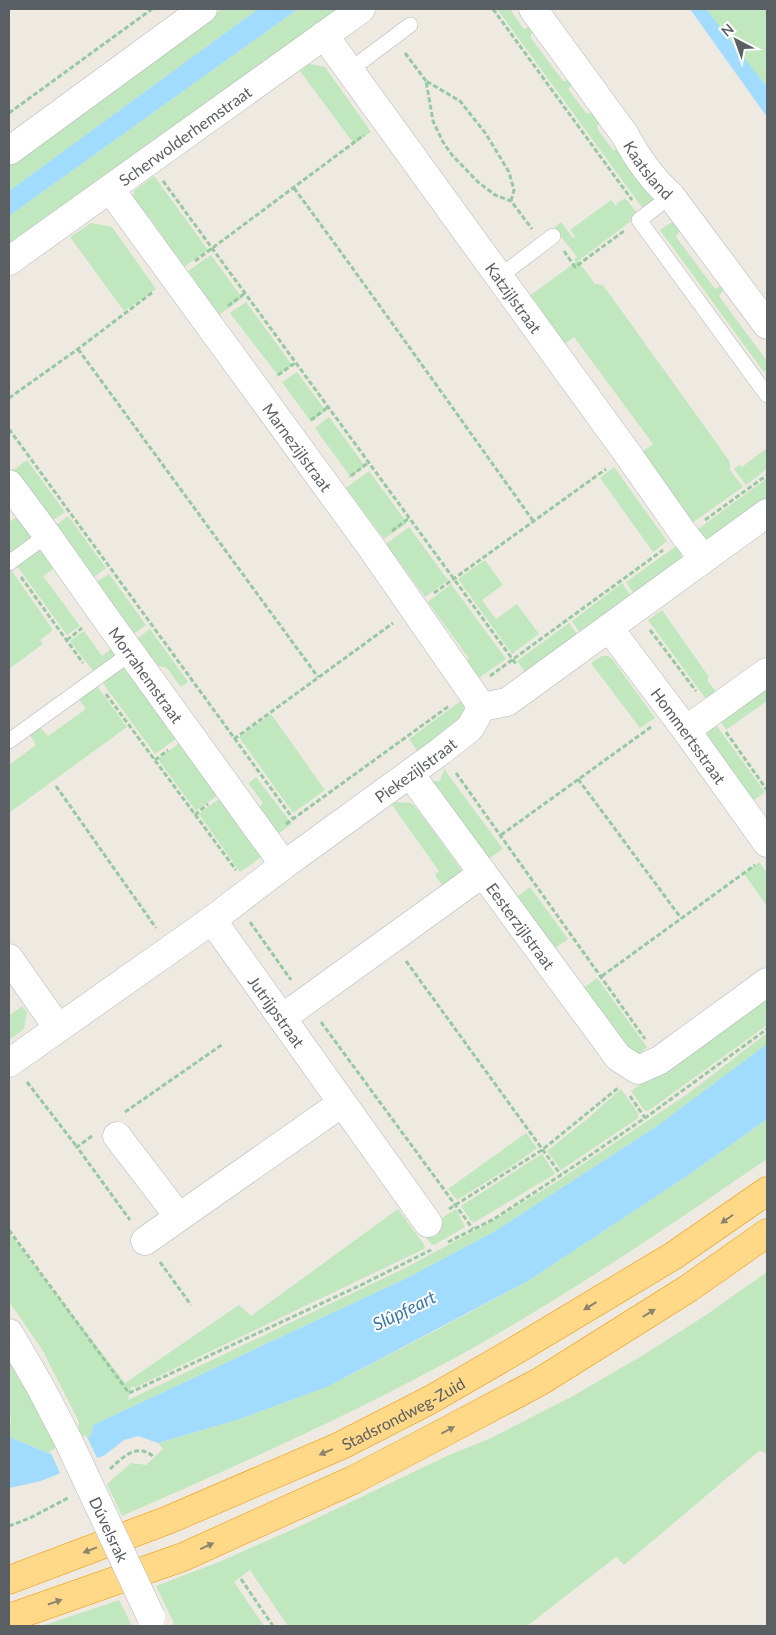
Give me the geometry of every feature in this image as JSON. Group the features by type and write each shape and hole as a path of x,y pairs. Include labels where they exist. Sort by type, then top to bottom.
{"highway":[{"name":"Stadsrondweg-Zuid","path":"9,1580 168,1520 340,1446 414,1408 518,1350 673,1256 767,1191"},
{"path":"9,1618 183,1557 353,1480 541,1381 689,1288 767,1233"}],"street":[{"path":"9,151 203,9"},
{"name":"Scherwolderhemstraat","path":"9,262 361,9"},
{"name":"Kaatsland","path":"534,9 625,134 647,168 663,189 671,196 767,325"},
{"name":"Katzijlstraat","path":"324,35 703,558"},
{"name":"Marnezijlstraat","path":"110,189 371,547 476,698"},
{"name":"Morrahemstraat","path":"9,484 284,865"},
{"path":"476,698 507,702 767,513"},
{"name":"Hommertsstraat","path":"609,628 679,721 763,853"},
{"path":"679,721 767,672"},
{"name":"Piekezijlstraat","path":"10,1062 212,920 284,865 441,751 470,728 476,698"},
{"name":"Eesterzijlstraat","path":"410,774 618,1057 640,1071"},
{"path":"282,1018 483,873"},
{"name":"Jutrijpstraat","path":"212,920 435,1238"},
{"path":"9,958 58,1028"},
{"path":"640,1071 767,982"},
{"path":"145,1241 342,1103"},
{"path":"117,1136 179,1217"},
{"name":"Dúvelsrak","path":"9,1333 41,1388 69,1442 153,1622"}],"lane":[{"path":"350,70 410,25"},
{"path":"671,196 641,218 767,395"},
{"path":"499,277 548,240"},
{"path":"9,562 47,535"},
{"path":"9,742 131,653"}],"path":[{"path":"9,113 152,9"},
{"path":"426,81 434,121 443,142 452,155 478,182 495,195 511,201 575,267 641,218 493,9"},
{"path":"394,38 426,81 460,101 486,134 509,172 514,190 511,201"},
{"path":"9,398 78,349 385,119"},
{"path":"148,161 531,685"},
{"path":"294,188 534,522"},
{"path":"78,349 318,677"},
{"path":"9,429 312,845"},
{"path":"454,578 627,453"},
{"path":"265,839 476,698 513,659 767,476"},
{"path":"9,562 95,679 243,896 306,1001 473,1229"},
{"path":"234,739 414,608"},
{"path":"501,835 578,779 679,721"},
{"path":"435,1238 456,1204 542,1150 640,1071 602,976 441,751"},
{"path":"578,779 681,918"},
{"path":"56,786 171,949"},
{"path":"602,976 681,918 763,853"},
{"path":"390,940 561,1175"},
{"path":"9,1230 129,1393 361,1284 435,1238 473,1229 494,1219 645,1118 767,1029"},
{"path":"10,1062 77,1147"},
{"path":"241,1579 273,1626"}],"green space":[{"path":"222,9 258,9 9,191 9,164"},
{"path":"298,9 337,9 9,249 9,216"},
{"path":"497,9 510,9 523,28 526,29 529,26 534,31 531,38 563,81 569,79 572,85 568,89 586,113 588,114 593,111 600,123 597,126 598,130 613,150 616,149 655,200 644,210"},
{"path":"706,9 767,9 767,87 708,14"},
{"path":"309,64 325,67 371,132 354,144 300,71"},
{"path":"154,176 208,250 184,267 149,217 135,214 132,205 134,191"},
{"path":"625,198 639,215 578,261 595,284 603,285 730,462 730,470 743,487 689,525 638,455 653,444 574,337 561,347 525,299 576,262 574,260 577,257 554,228 561,222 573,238 575,236 570,230 611,200 616,206"},
{"path":"672,222 680,230 676,237 715,289 720,286 724,290 719,296 767,361 767,369 764,372 660,230"},
{"path":"91,223 112,227 156,289 124,311 70,237"},
{"path":"211,255 242,298 219,315 188,271"},
{"path":"246,302 292,365 275,378 277,374 230,313"},
{"path":"297,372 326,411 311,422 282,382"},
{"path":"329,417 365,466 348,479 349,475 315,428"},
{"path":"767,448 767,469 746,485 734,469 740,465 742,467"},
{"path":"27,460 65,512 49,523 12,471"},
{"path":"614,467 667,541 653,552 600,478"},
{"path":"369,471 407,523 384,539 346,488"},
{"path":"767,478 767,501 709,539 703,538 694,532"},
{"path":"18,516 34,537 9,554 9,522"},
{"path":"68,516 106,568 90,580 52,528"},
{"path":"409,527 448,580 425,597 386,544"},
{"path":"679,544 682,550 681,560 636,597 626,582"},
{"path":"42,548 56,567 43,576 80,626 67,635 17,566"},
{"path":"485,560 503,585 482,600 496,619 517,604 539,634 512,654 458,579"},
{"path":"11,570 53,630 40,640 43,644 9,669 9,572"},
{"path":"109,574 146,625 131,636 93,584"},
{"path":"622,583 633,599 582,636 572,621"},
{"path":"451,584 506,659 476,680 467,668 468,657 428,602"},
{"path":"662,610 709,677 707,680 717,693 708,702 648,620"},
{"path":"569,623 580,638 528,676 517,661"},
{"path":"150,629 188,682 181,687 167,668 151,664 134,641"},
{"path":"84,631 102,656 115,646 120,652 93,671 70,641"},
{"path":"602,656 608,656 613,660 655,718 640,728 591,663"},
{"path":"126,665 180,736 155,754 102,682"},
{"path":"97,686 127,727 9,813 9,765 36,745 30,735 40,727 48,736 86,709 79,699"},
{"path":"767,689 767,701 726,730 721,722"},
{"path":"465,698 462,723 419,754 409,739"},
{"path":"271,714 325,790 293,813 239,737"},
{"path":"716,725 765,792 749,804 705,740 707,731"},
{"path":"183,740 221,793 196,811 158,759"},
{"path":"444,769 503,849 487,860 435,789 433,781 440,781"},
{"path":"256,777 292,824 275,836 257,809 263,803 249,784"},
{"path":"223,796 264,855 240,872 199,814"},
{"path":"396,802 411,803 418,810 461,869 461,877 444,888 435,875 439,871 392,805"},
{"path":"759,862 767,873 767,906 744,874"},
{"path":"530,887 568,939 552,950 514,899"},
{"path":"597,978 647,1047 639,1054 625,1051 582,989"},
{"path":"767,992 767,1025 648,1111 644,1110 631,1091"},
{"path":"22,1006 27,1012 24,1029 9,1040 9,1016"},
{"path":"767,1033 767,1044 657,1126 497,1230 409,1277 93,1425 91,1436 81,1440 78,1434 79,1422 43,1351 9,1301 9,1233 125,1383 239,1305 251,1316 398,1209 425,1246 424,1249 136,1387 131,1387 128,1400 403,1269 493,1221 556,1182 689,1093"},
{"path":"621,1089 638,1113 638,1118 561,1170 547,1151"},
{"path":"767,1119 767,1159 579,1284 462,1354 379,1398 251,1459 122,1516 107,1484 131,1463 146,1465 163,1449 158,1443 240,1419 327,1387 433,1332 528,1281 687,1176"},
{"path":"526,1133 537,1148 457,1200 448,1189"},
{"path":"542,1154 555,1174 475,1222 471,1221 461,1206"},
{"path":"456,1209 465,1227 434,1245 431,1244 422,1231"},
{"path":"767,1272 767,1453 759,1451 624,1565 616,1557 527,1626 288,1626 250,1570 234,1582 264,1626 173,1626 172,1624 174,1623 156,1586 219,1562 307,1523 449,1455 489,1439 573,1396 650,1351 709,1313"},
{"path":"9,1353 57,1445 51,1454 9,1437 11,1421 9,1405"},
{"path":"119,1600 132,1626 42,1626"}],"water":[{"path":"258,9 298,9 9,216 9,191"},
{"path":"690,9 706,9 767,87 767,117"},
{"name":"Slûpfeart","path":"767,1044 767,1119 687,1176 528,1281 327,1387 240,1419 158,1443 138,1436 124,1440 105,1455 41,1481 9,1488 9,1437 51,1454 91,1436 93,1425 409,1277 497,1230 657,1126"}],"pier":[{"path":"86,1435 98,1460 61,1475 50,1451"}]}
